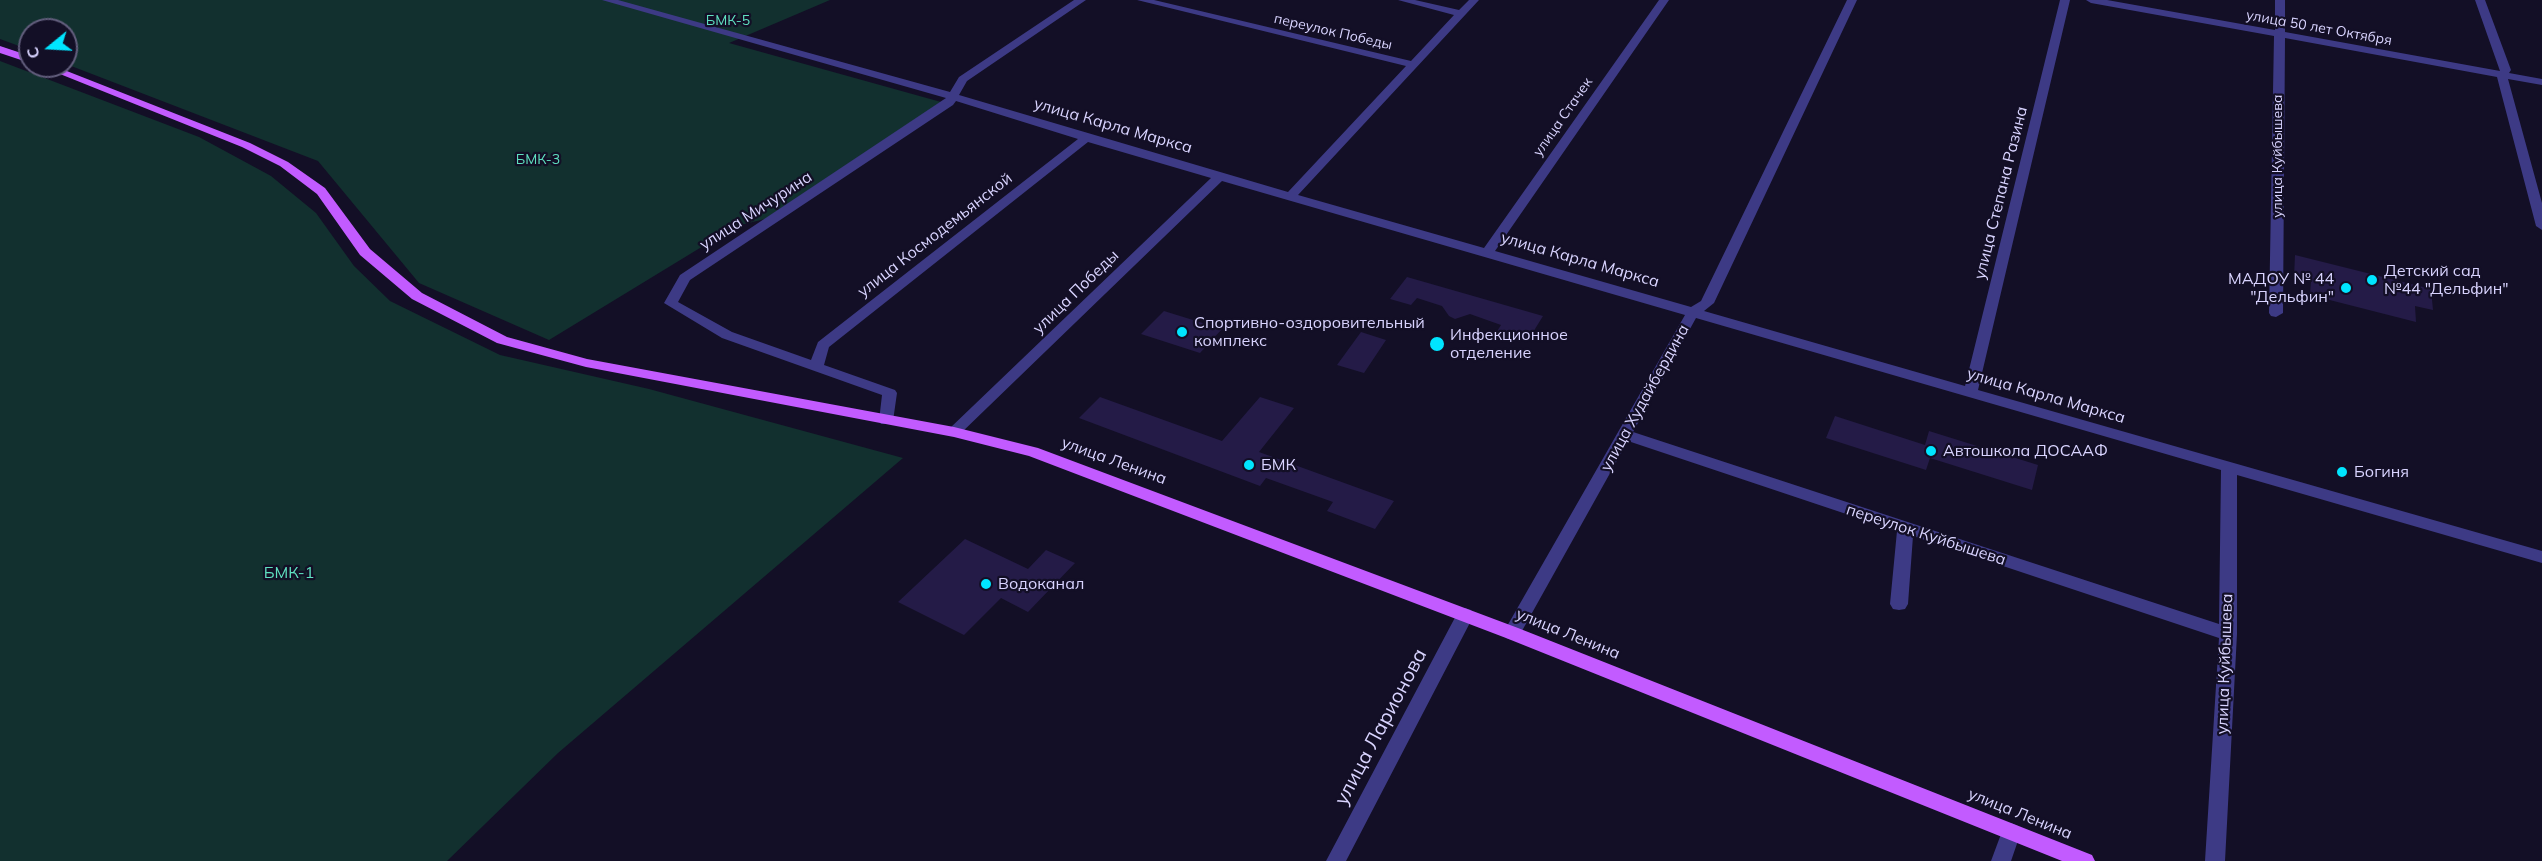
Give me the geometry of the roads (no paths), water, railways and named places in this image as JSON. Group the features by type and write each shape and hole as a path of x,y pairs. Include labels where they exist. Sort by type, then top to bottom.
{"main road":[{"path":"0,49 18,56"},
{"name":"улица Ленина","path":"76,78 246,145 284,164 321,191 365,252 417,296 502,340 586,363 954,432 1033,452 1512,633 2085,861"}],"street":[{"name":"улица Карла Маркса","path":"607,0 954,97 1086,138 1488,252 1970,394 2542,556"},
{"name":"улица Мичурина","path":"886,421 890,393 727,335 671,303 685,278 950,103 963,79 1081,0"},
{"name":"переулок Победы","path":"1142,0 1413,65"},
{"path":"1403,0 1462,14"},
{"path":"1290,196 1474,0"},
{"name":"улица Стачек","path":"1488,252 1664,0"},
{"name":"улица Худайбердина","path":"1512,633 1693,312 1707,303 1852,0"},
{"name":"улица Степана Разина","path":"1970,394 2065,0"},
{"name":"улица 50 лет Октября","path":"2091,0 2542,82"},
{"name":"улица Куйбышева","path":"2277,313 2278,34 2282,24 2280,0"},
{"path":"2480,0 2506,70 2502,75 2542,226"},
{"name":"улица Космодемьянской","path":"816,367 822,345 1086,138"},
{"name":"улица Победы","path":"954,432 1220,176"},
{"name":"переулок Куйбышева","path":"1625,435 2228,634"},
{"name":"улица Куйбышева","path":"2215,861 2228,634 2229,466"},
{"path":"1899,604 1905,529"},
{"name":"улица Ларионова","path":"1336,861 1465,615"},
{"path":"2001,861 2011,832"}],"place":[{"name":"Детский сад №44 \"Дельфин\"","path":"2372,280"},
{"name":"МАДОУ № 44 \"Дельфин\"","path":"2346,288"},
{"name":"Спортивно-оздоровительный комплекс","path":"1182,332"},
{"name":"Инфекционное отделение","path":"1437,344"},
{"name":"Автошкола ДОСААФ","path":"1931,451"},
{"name":"БМК","path":"1249,465"},
{"name":"Богиня","path":"2342,472"},
{"name":"Водоканал","path":"986,584"}],"park label":[{"name":"БМК-5","path":"728,21"},
{"name":"БМК-3","path":"538,160"},
{"name":"БМК-1","path":"289,573"}]}
